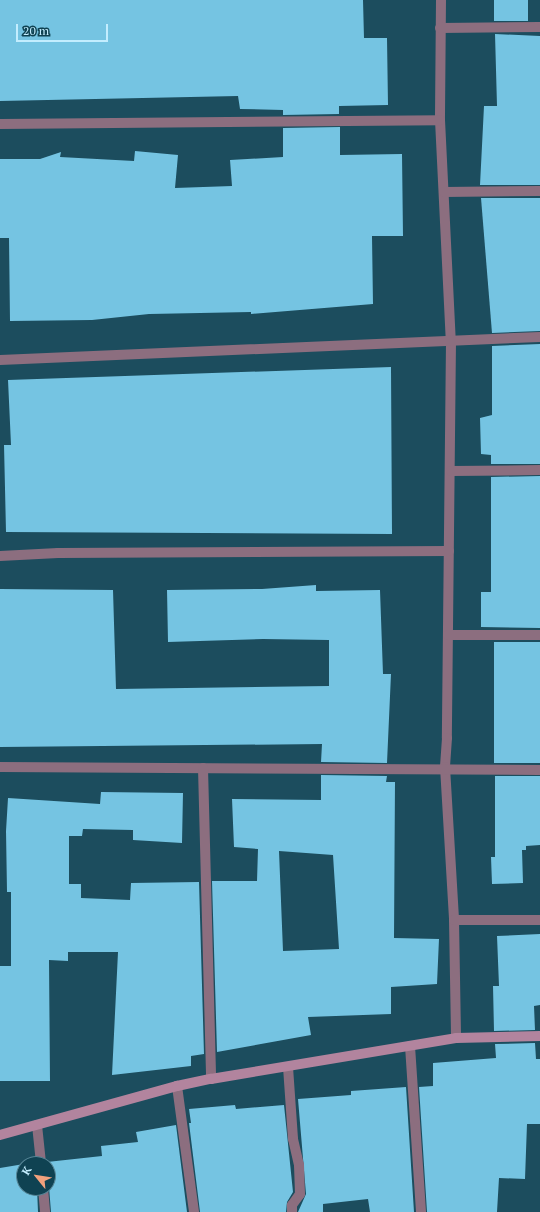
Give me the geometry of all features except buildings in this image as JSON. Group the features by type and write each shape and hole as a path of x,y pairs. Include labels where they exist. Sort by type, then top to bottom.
{"street":[{"path":"441,0 440,120 451,340 451,471 445,767 454,920 456,1038"},
{"path":"440,28 540,27"},
{"path":"0,124 440,120"},
{"path":"444,192 540,191"},
{"path":"0,360 540,337"},
{"path":"451,471 540,470"},
{"path":"0,556 66,553 449,551"},
{"path":"448,635 540,635"},
{"path":"0,767 445,767 540,770"},
{"path":"203,768 211,1079"},
{"path":"454,920 540,920"},
{"path":"0,1136 177,1086 211,1079 456,1038 540,1036"},
{"path":"410,1046 421,1212"},
{"path":"288,1067 293,1139 299,1165 300,1194 292,1205 292,1212"},
{"path":"177,1086 194,1212"},
{"path":"38,1125 40,1156"},
{"path":"44,1196 45,1212"}]}
